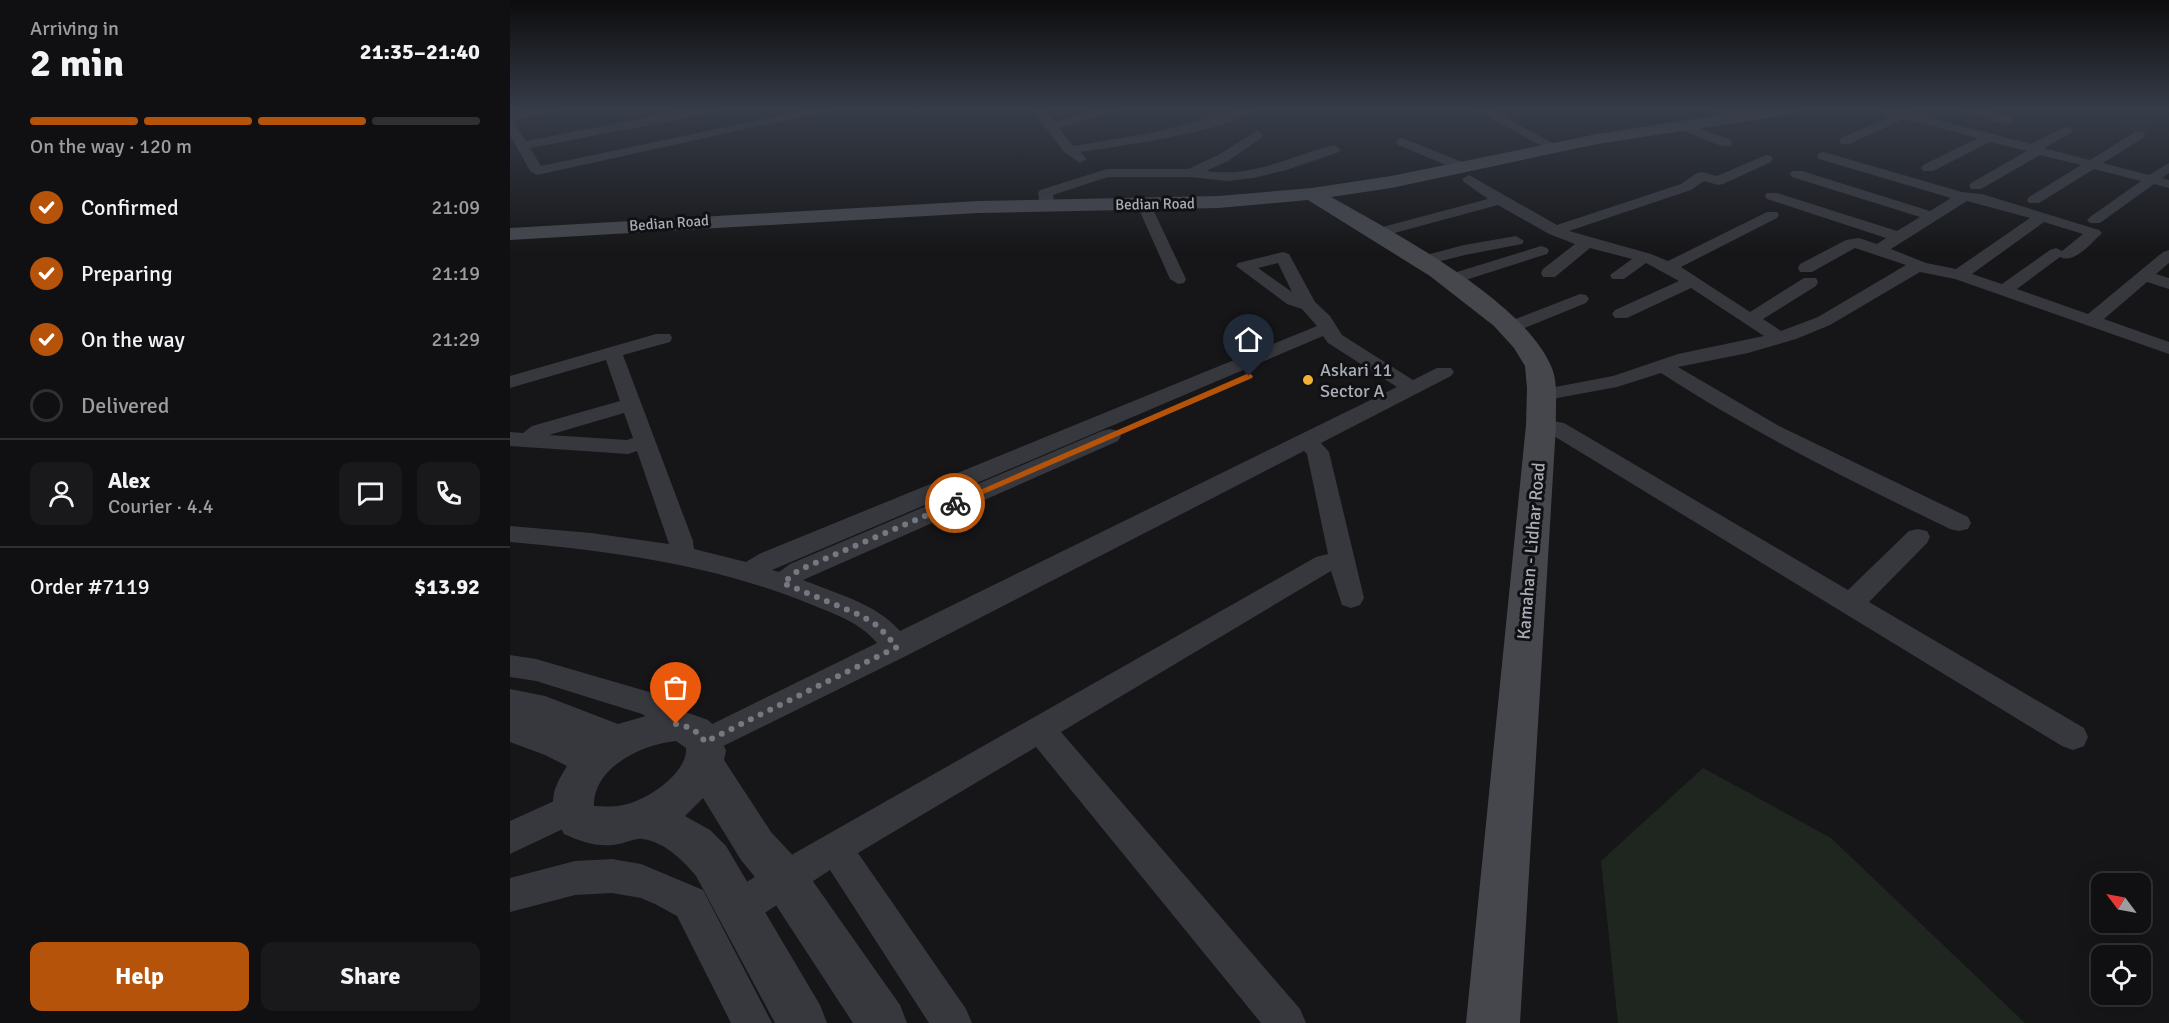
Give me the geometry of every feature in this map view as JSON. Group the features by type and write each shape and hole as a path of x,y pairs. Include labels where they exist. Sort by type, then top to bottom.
{"main road":[{"name":"Bedian Road","path":"510,234 714,220 1042,205 1218,202 1312,194 1464,172 1519,157"},
{"name":"Kamahan - Lidhar Road","path":"1312,194 1450,280 1511,327 1538,366 1541,410 1493,1023"}],"street":[{"path":"530,157 537,171 606,157"},
{"path":"1078,157 1085,163 1107,173"},
{"path":"1190,172 1225,157"},
{"path":"1042,205 1047,201 1045,193 1107,173 1190,172 1228,177 1252,174 1309,157"},
{"path":"1433,157 1464,172 1500,200 1554,231 1586,244 1645,257 1669,267 1779,338"},
{"path":"1826,157 1962,197 1977,197 2094,233 2003,291"},
{"path":"1928,168 1951,157"},
{"path":"1976,186 2024,157"},
{"path":"2061,157 2169,184"},
{"path":"2034,200 2105,157"},
{"path":"1554,231 1686,187 1702,176 1718,181 1766,159"},
{"path":"1131,174 1161,162"},
{"path":"2094,220 2169,167"},
{"path":"1797,174 1932,216"},
{"path":"1772,196 1899,237"},
{"path":"1878,250 1962,197"},
{"path":"1376,233 1500,200"},
{"path":"1144,205 1178,279"},
{"path":"1669,267 1772,215"},
{"path":"1959,275 2043,216"},
{"path":"1421,261 1464,250 1516,241"},
{"path":"1751,319 1852,243 1918,264 1920,267"},
{"path":"1549,273 1586,244"},
{"path":"1450,280 1541,251"},
{"path":"2091,321 2169,255"},
{"path":"1618,275 1645,257"},
{"path":"2073,736 1556,428 1541,410 1685,358 1748,347 1779,338 1824,321 1911,269 1920,267 1959,275 2169,348"},
{"path":"2144,276 2169,284"},
{"path":"1621,314 1693,281"},
{"path":"1511,327 1580,299"},
{"path":"1308,304 1324,320 1331,334 1412,388"},
{"path":"749,573 768,560 1331,334"},
{"path":"783,583 799,570 1331,334"},
{"path":"510,382 663,338"},
{"path":"613,353 681,541 682,548 675,554"},
{"path":"1664,366 1796,445 1959,523"},
{"path":"882,1023 784,878 756,846 705,753 699,733 689,727 676,724 640,731 607,751 580,777 573,793 572,808 578,818 588,824 603,827 621,825 640,819 681,795 695,779 705,753 897,647 1444,372"},
{"path":"519,439 631,404"},
{"path":"519,439 628,447 644,442"},
{"path":"1307,442 1317,452 1351,598"},
{"path":"510,534 566,538 675,554 749,573 783,583 860,615 878,626 897,647"},
{"path":"1850,604 1918,537"},
{"path":"738,909 784,878 1039,728 1325,563 1341,561"},
{"path":"510,666 536,670 652,705 660,710 663,716 660,726"},
{"path":"510,704 544,712 607,751"},
{"path":"510,726 558,743 607,751"},
{"path":"1039,728 1286,1023"},
{"path":"510,838 572,808"},
{"path":"640,819 684,835 697,844 711,861 802,1023"},
{"path":"835,848 952,1023"},
{"path":"510,895 575,878 612,876 641,881 668,891 690,903 752,1023"}],"shaded area":[{"path":"1703,768 1831,838 2025,1023 1618,1023 1601,861"}],"way so far":[{"path":"676,724 689,727 699,733 705,742 897,647 878,626 860,615 783,583 799,570 955,503"}],"place":[{"name":"Askari 11 Sector A","path":"1308,380"}],"route":[{"path":"955,503 1249,376"}]}
